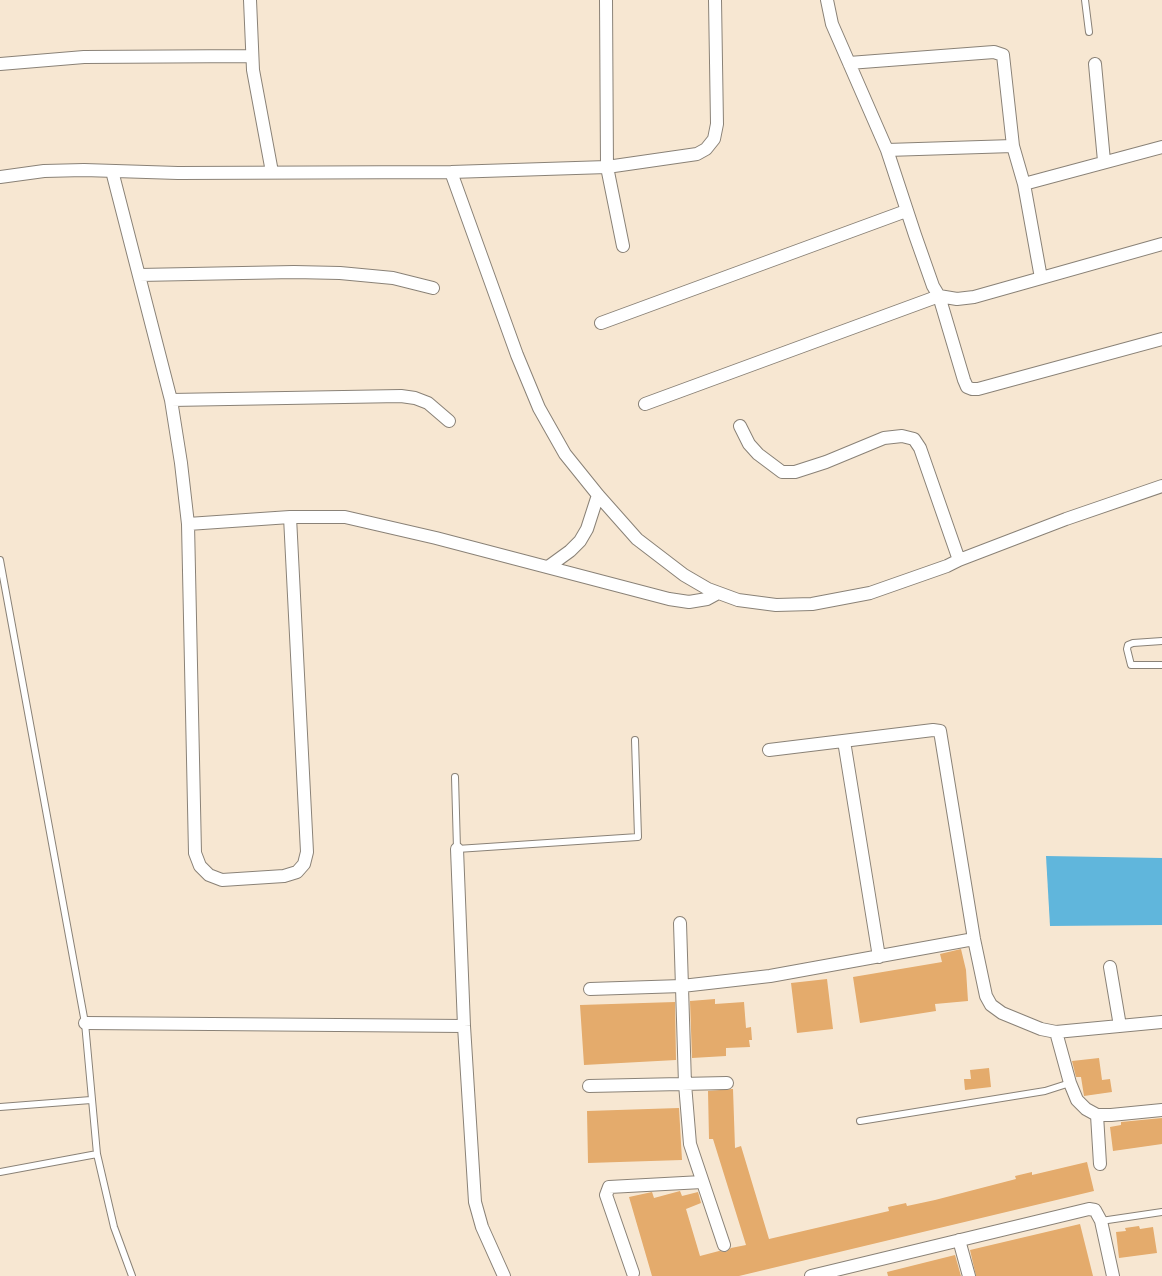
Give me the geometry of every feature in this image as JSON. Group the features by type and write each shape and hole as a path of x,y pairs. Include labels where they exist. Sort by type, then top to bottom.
{"street":[{"path":"250,0 252,56 272,172"},
{"path":"606,0 607,167 623,246"},
{"path":"0,177 44,171 178,173 451,172 607,167 697,154 706,149 714,139 717,124 715,0"},
{"path":"827,0 832,24 887,150 906,211 933,286 939,296 967,387 978,389 1162,339"},
{"path":"849,63 994,52 1002,55 1013,146 1024,184 1041,278"},
{"path":"0,64 84,57 252,56"},
{"path":"1095,64 1104,162"},
{"path":"887,150 1013,146"},
{"path":"1024,184 1162,147"},
{"path":"112,171 171,400 188,524 195,853 200,866 209,875 222,880 284,876 297,872 304,864 307,852 290,517"},
{"path":"451,172 517,355 539,408 565,454 598,495 637,538 684,576 718,593 738,600 768,604 812,604 870,593 948,566 959,560 1066,519 1162,486"},
{"path":"601,323 906,211"},
{"path":"645,404 939,296 957,299 974,297 1162,244"},
{"path":"139,275 340,273 393,278 433,288"},
{"path":"171,400 401,396 415,398 428,403 449,421"},
{"path":"740,426 749,444 758,454 782,472 794,472 826,462 884,438 902,436 914,439 920,448 959,560"},
{"path":"548,567 570,551 580,541 588,529 598,495"},
{"path":"188,524 290,517 345,517 436,538 676,600 689,602 707,599 718,593"},
{"path":"769,750 933,730 940,731 974,939 986,996 991,1005 1002,1013 1040,1029 1056,1032 1162,1022"},
{"path":"844,741 879,957"},
{"path":"456,849 464,1026 475,1202 482,1227 504,1276"},
{"path":"680,923 685,1084 690,1144 724,1245"},
{"path":"590,989 682,986 770,976 974,939"},
{"path":"1110,966 1120,1026"},
{"path":"85,1023 464,1026"},
{"path":"1056,1032 1070,1083 1077,1100 1086,1109 1097,1114 1162,1110"},
{"path":"589,1086 727,1082"},
{"path":"1097,1114 1100,1164"},
{"path":"633,1273 606,1195 609,1187 702,1182"},
{"path":"811,1276 831,1274 960,1240 1089,1210 1095,1210 1101,1221 1113,1276"},
{"path":"960,1240 968,1276"}],"lane":[{"path":"1085,0 1089,32"},
{"path":"0,560 85,1023 96,1154 114,1227 132,1276"},
{"path":"1162,641 1133,643 1128,645 1127,649 1131,664 1162,665"},
{"path":"455,777 456,849 638,837 635,740"},
{"path":"860,1121 1045,1091 1070,1083"},
{"path":"0,1107 91,1100"},
{"path":"0,1172 96,1154"},
{"path":"1101,1221 1162,1212"}],"water":[{"path":"1046,856 1162,858 1162,925 1050,926"}],"building":[{"path":"961,949 966,970 968,1001 935,1004 936,1011 860,1023 853,977 942,962 940,954"},
{"path":"827,979 833,1029 797,1033 791,983"},
{"path":"715,999 715,1004 744,1002 746,1028 751,1027 752,1040 749,1040 750,1047 726,1048 726,1056 692,1058 690,1001"},
{"path":"675,1002 676,1060 584,1065 580,1005"},
{"path":"1099,1058 1102,1080 1110,1079 1112,1092 1084,1096 1081,1077 1076,1077 1072,1061"},
{"path":"989,1068 991,1087 965,1090 964,1079 971,1079 970,1070"},
{"path":"733,1089 735,1148 741,1146 769,1239 889,1211 888,1207 906,1203 907,1206 935,1200 1016,1179 1015,1176 1032,1172 1032,1175 1087,1162 1094,1191 739,1276 652,1276 629,1197 652,1192 654,1198 680,1191 682,1196 698,1192 701,1203 686,1209 700,1256 719,1251 726,1252 731,1248 746,1245 713,1139 709,1139 708,1091"},
{"path":"679,1108 682,1160 588,1163 587,1111"},
{"path":"1162,1118 1162,1144 1113,1151 1110,1127 1121,1125 1121,1122"},
{"path":"1080,1224 1093,1276 976,1276 970,1250"},
{"path":"1139,1226 1140,1229 1153,1227 1157,1253 1119,1258 1116,1232 1126,1231 1125,1228"},
{"path":"955,1255 961,1276 888,1276 887,1272"}]}
